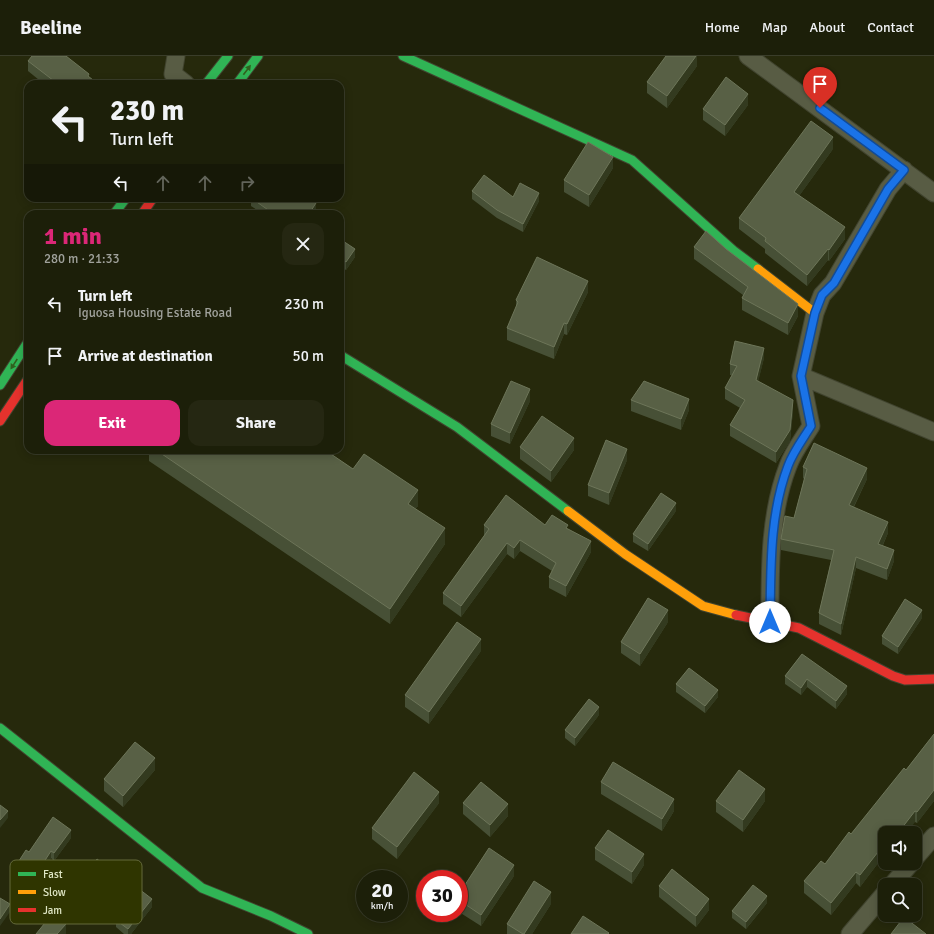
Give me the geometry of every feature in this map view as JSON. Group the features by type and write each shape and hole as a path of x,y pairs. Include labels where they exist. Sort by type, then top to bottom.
{"main road":[{"path":"209,80 228,56"},
{"path":"240,80 258,56"},
{"path":"403,56 632,160 734,251 815,313"},
{"path":"0,385 24,348"},
{"path":"344,357 457,427 625,554 703,606 799,628 893,676 905,680 934,679"},
{"path":"0,422 24,385"},
{"path":"0,728 202,888 270,916 308,934"}],"street":[{"path":"176,56 173,74 181,80"},
{"path":"748,56 934,193"},
{"path":"770,622 770,568 775,517 788,465 811,426 801,376 815,313 822,295 834,283 888,189 904,170"},
{"path":"801,376 934,432"},
{"path":"922,850 934,836"},
{"path":"898,878 905,870"},
{"path":"850,934 878,901"}],"building":[{"path":"32,56 66,56 89,74 88,76 93,80 53,80 28,61"},
{"path":"666,56 696,56 667,96 647,82"},
{"path":"726,77 748,94 725,125 703,109"},
{"path":"811,121 833,137 794,192 845,227 829,250 828,249 807,275 765,241 766,238 739,218"},
{"path":"588,142 613,157 589,195 564,180"},
{"path":"484,175 513,197 520,183 539,193 523,224 497,210 472,191"},
{"path":"257,202 316,203 312,210 268,210"},
{"path":"706,231 726,249 798,304 788,323 742,298 748,287 694,247"},
{"path":"344,242 355,249 346,262 344,261"},
{"path":"537,257 588,281 567,324 564,323 554,347 507,328 518,302 516,300"},
{"path":"735,341 764,348 756,380 793,400 790,430 776,452 730,425 745,400 725,388 737,366 730,364"},
{"path":"511,381 530,389 510,433 491,424"},
{"path":"644,381 689,399 681,419 631,400"},
{"path":"542,416 574,438 551,471 520,447"},
{"path":"606,440 627,449 609,493 588,485"},
{"path":"814,443 867,468 849,505 888,522 878,544 894,550 887,569 856,557 841,624 819,613 834,550 781,539 785,516 794,518 807,469 803,467"},
{"path":"162,454 331,454 353,469 364,454 418,490 408,504 445,528 390,609"},
{"path":"661,493 676,503 648,544 633,534"},
{"path":"506,495 545,525 552,515 568,525 566,528 591,541 566,586 549,577 556,563 520,540 514,548 507,543 461,606 443,593 489,529 484,525"},
{"path":"648,598 668,610 640,654 621,642"},
{"path":"905,599 922,610 898,647 882,636"},
{"path":"457,622 481,639 429,712 405,695"},
{"path":"802,654 847,686 836,701 807,679 801,688 785,676"},
{"path":"689,668 718,690 705,706 676,684"},
{"path":"589,699 599,707 575,738 565,730"},
{"path":"934,734 934,790 917,812 915,811 903,826 878,826 878,852 860,875 856,872 831,903 804,881 821,861 825,864 849,832 851,834 904,768 906,770"},
{"path":"135,742 155,758 123,796 104,779"},
{"path":"613,762 674,799 662,819 601,782"},
{"path":"739,770 765,789 743,820 716,801"},
{"path":"414,772 439,792 397,847 372,828"},
{"path":"481,782 508,804 490,825 463,803"},
{"path":"0,805 8,811 0,820"},
{"path":"53,817 71,830 54,853 51,851 45,860 20,860 26,850 29,852"},
{"path":"608,830 644,854 632,872 595,848"},
{"path":"489,848 514,865 481,915 468,906 468,880"},
{"path":"672,869 709,899 696,916 659,886"},
{"path":"534,881 551,892 523,934 507,924"},
{"path":"753,885 767,896 746,922 732,911"},
{"path":"142,891 152,899 142,912"},
{"path":"0,898 10,904 0,919"},
{"path":"583,916 609,933 571,934"},
{"path":"900,922 910,922 926,934 891,934"},
{"path":"44,924 66,924 57,934 36,934"},
{"path":"121,924 132,924 128,929"}],"traffic: fast":[{"path":"209,80 228,56"},
{"path":"240,80 258,56"},
{"path":"403,56 632,160 734,251 758,269"},
{"path":"117,210 123,202"},
{"path":"0,385 24,348"},
{"path":"344,357 457,427 568,511"},
{"path":"0,728 202,888 271,916 308,934"}],"traffic: slow":[{"path":"758,269 815,313"},
{"path":"568,511 625,554 703,606 736,615"}],"traffic: jam":[{"path":"145,210 150,202"},
{"path":"0,421 24,385"},
{"path":"736,615 799,628 893,676 905,680 934,679"}],"route":[{"path":"770,622 770,568 775,517 788,465 811,426 801,376 815,313 822,295 834,283 888,189 904,170 820,108"}]}
